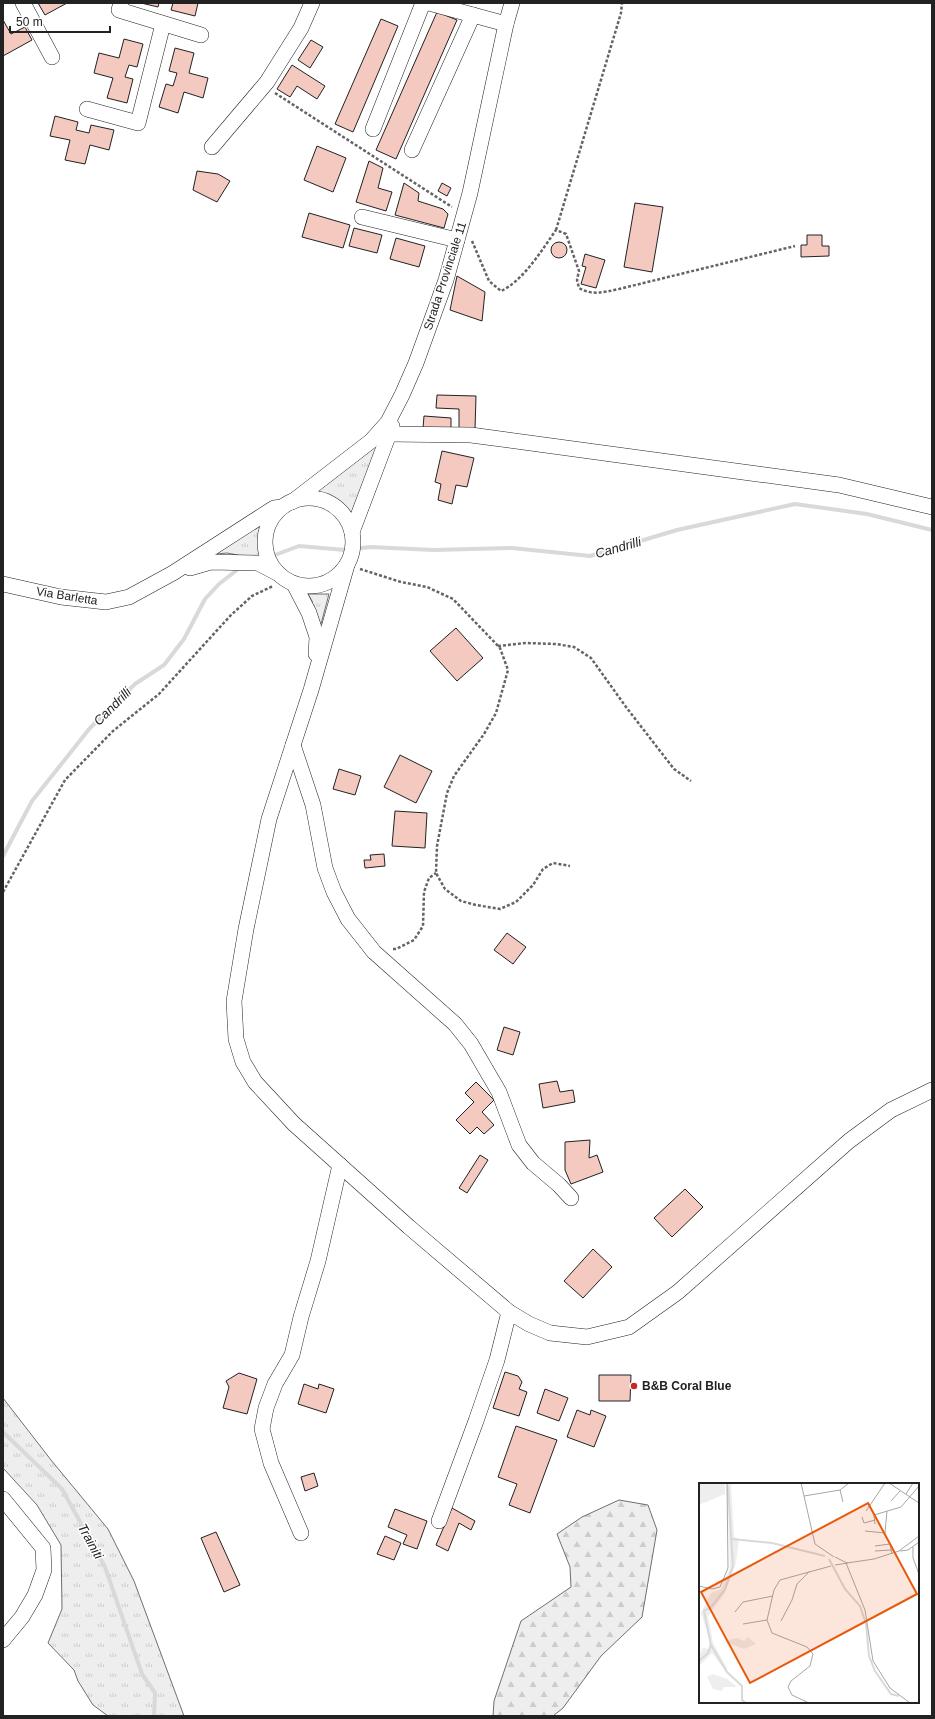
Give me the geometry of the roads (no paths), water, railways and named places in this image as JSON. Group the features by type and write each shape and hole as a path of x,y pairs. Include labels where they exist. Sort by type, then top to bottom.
{"street":[{"path":"23,3 52,57"},
{"path":"121,3 119,10 201,35"},
{"path":"212,147 263,86 301,28 312,3"},
{"path":"373,129 423,3"},
{"path":"429,3 506,24"},
{"name":"Strada Provinciale 11","path":"312,684 317,637 309,613 286,579 270,561 265,547 266,532 272,518 287,504 371,441 388,422 402,395 416,363 446,280 470,193 506,24 512,3"},
{"path":"412,150 473,15"},
{"path":"87,109 138,123 164,24"},
{"path":"362,217 457,240"},
{"path":"402,395 351,548 312,684 269,819 246,929 234,1001 236,1038 243,1062 255,1082 294,1124 409,1227 508,1312 529,1324 550,1333 587,1337 629,1327 678,1292 849,1141 891,1110 932,1090"},
{"path":"389,434 470,434 839,485 932,507"},
{"name":"Strada Provinciale 11","path":"173,573 274,508 306,498 322,500 335,506 346,518 351,548"},
{"path":"173,573 211,562 258,563 286,579 309,586 324,584 337,576 351,548"},
{"name":"Via Barletta","path":"3,584 61,597 106,602 129,597 173,573"},
{"path":"293,745 313,805 325,868 334,892 348,919 372,950 455,1024 471,1044 499,1092 519,1145 533,1163 559,1185 570,1198"},
{"path":"301,1533 271,1463 262,1429 266,1408 275,1384 292,1355 301,1317 318,1261 340,1165"},
{"path":"438,1521 476,1421 497,1360 508,1312"},
{"path":"3,1499 43,1548 44,1570 36,1595 22,1617 3,1640"}],"waterway":[{"name":"Candrilli","path":"275,555 299,546 345,550 370,547 434,550 512,548 590,556 677,530 795,504 867,514 932,530"},
{"name":"Candrilli","path":"3,856 32,801 90,728 135,684 164,665 184,639 205,599 219,584 237,570"},
{"name":"Trainiti","path":"3,1432 62,1489 105,1567 142,1674 155,1693 154,1716"}],"place":[{"name":"B&B Coral Blue","path":"634,1386"}]}
